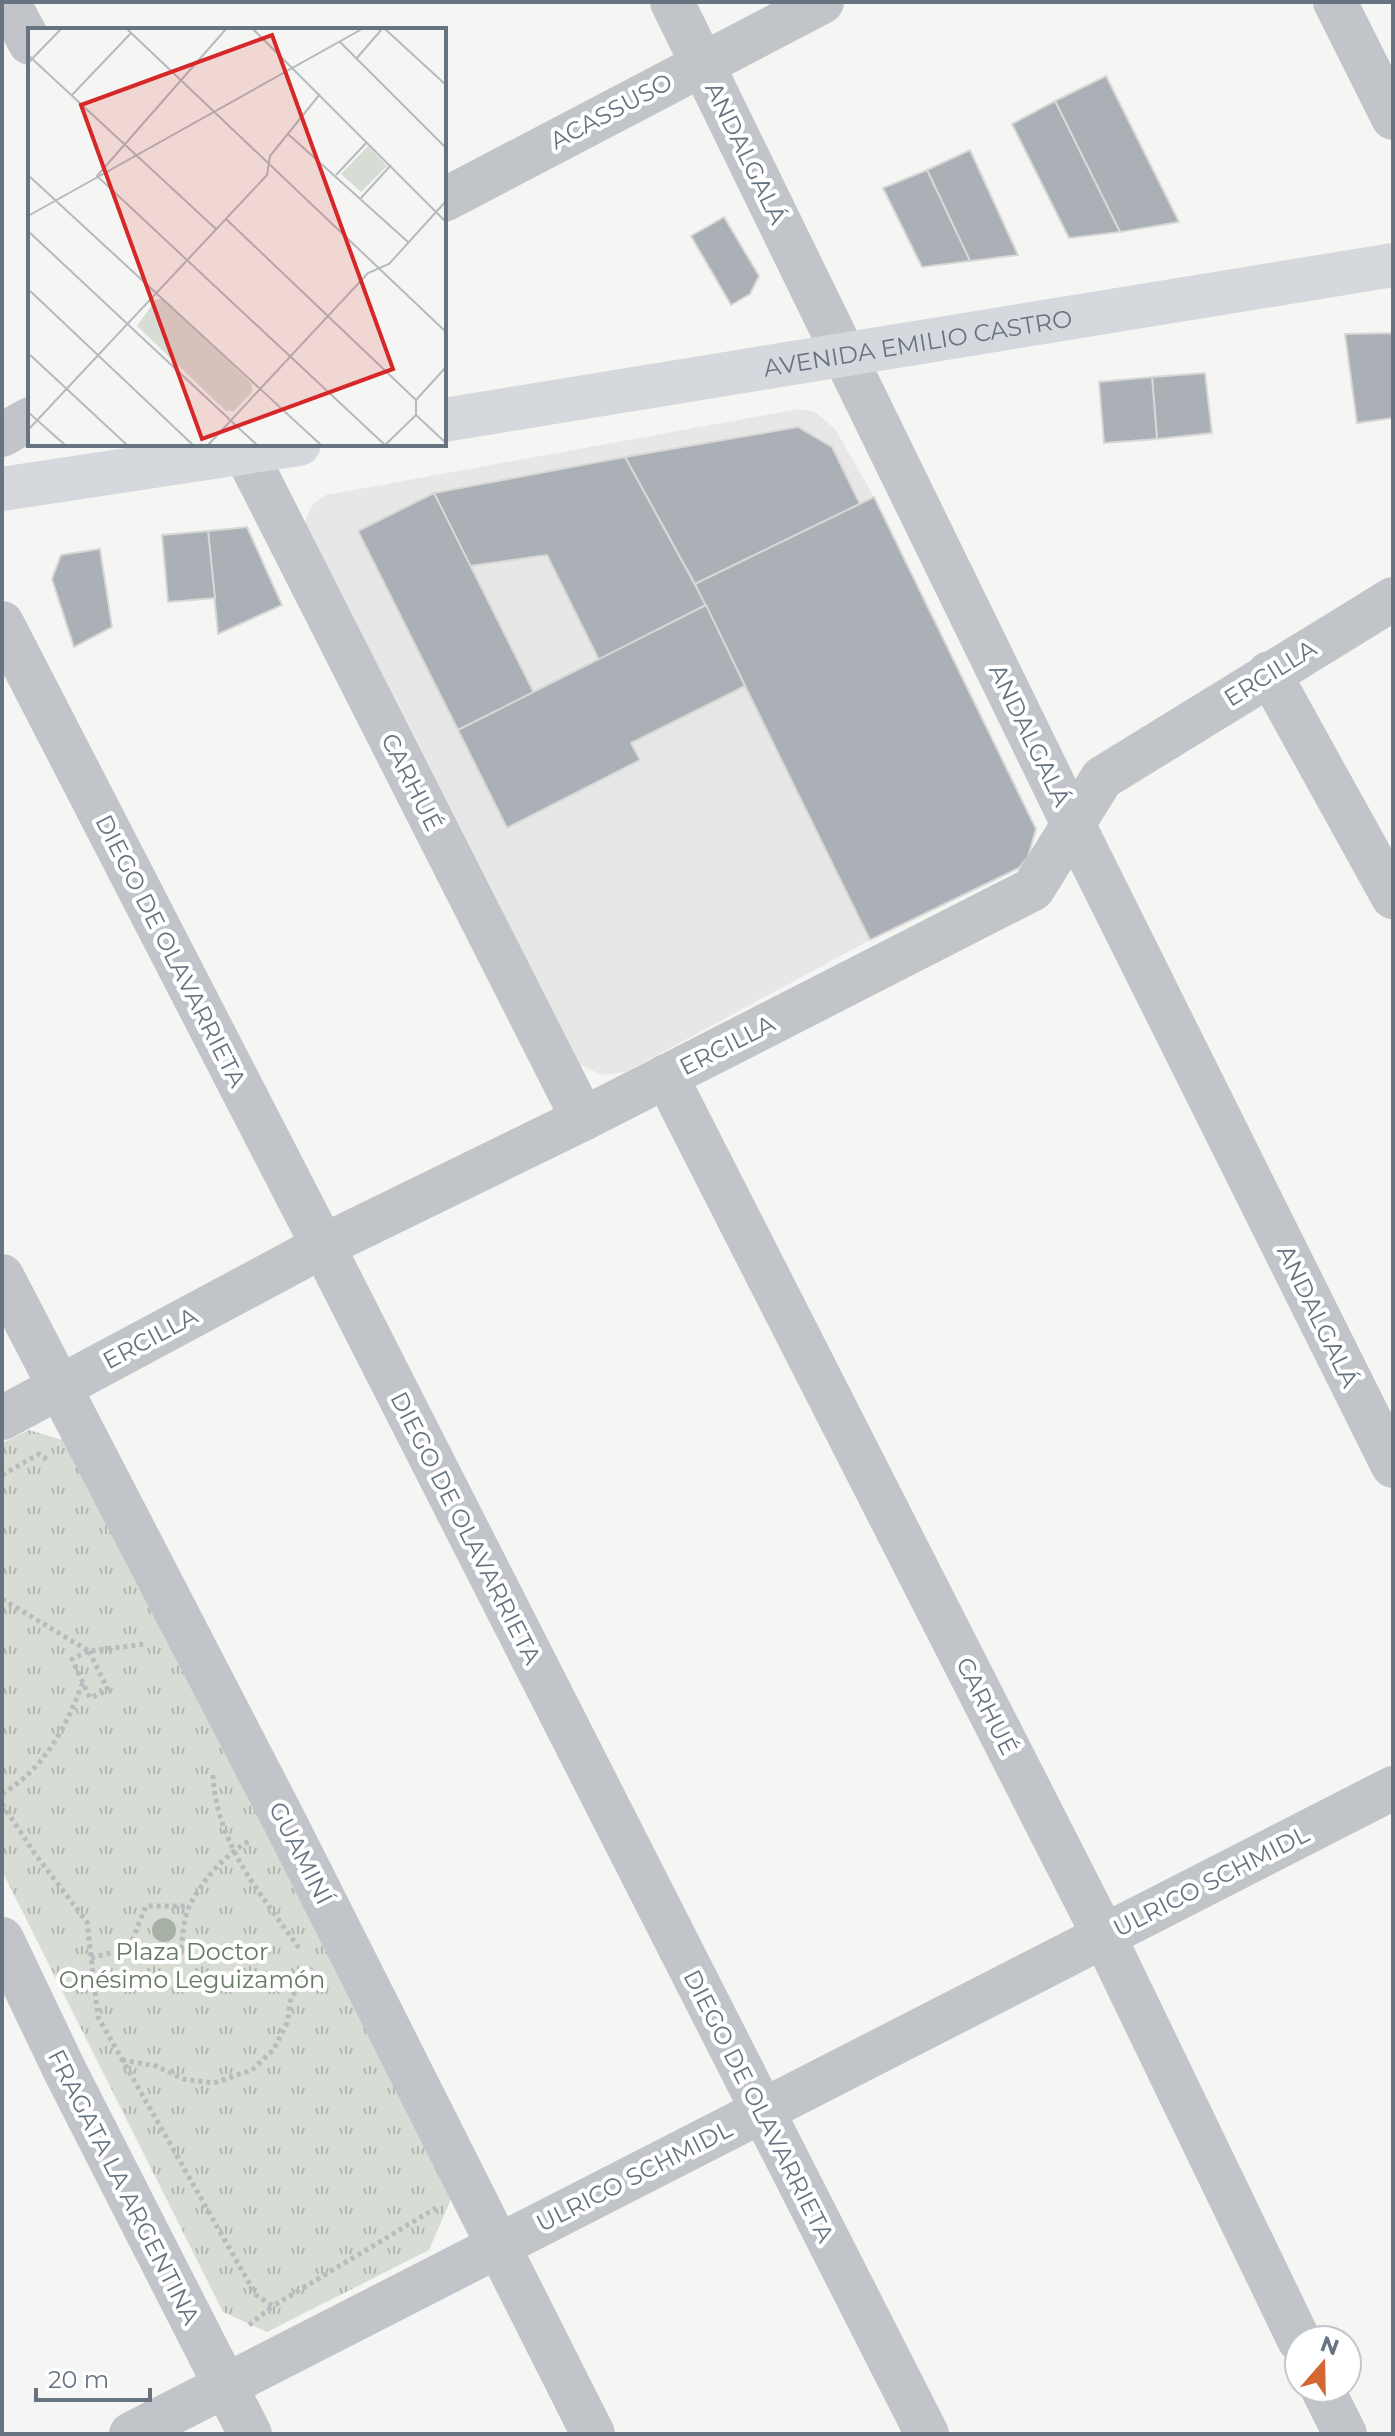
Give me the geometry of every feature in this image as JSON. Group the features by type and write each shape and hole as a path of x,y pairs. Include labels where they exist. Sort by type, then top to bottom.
{"main road":[{"name":"AVENIDA EMILIO CASTRO","path":"446,420 1393,265"},
{"path":"2,489 243,448 271,446"}],"street":[{"path":"8,2 28,39"},
{"name":"ANDALGALÁ","path":"672,2 1073,824 1393,1466"},
{"name":"ACASSUSO","path":"446,199 822,2"},
{"path":"1335,2 1393,118"},
{"path":"2,435 28,420"},
{"name":"CARHUÉ","path":"243,448 583,1119"},
{"name":"ERCILLA","path":"2,1418 323,1246 583,1119 1033,889 1102,778 1393,599"},
{"name":"DIEGO DE OLAVARRIETA","path":"2,623 323,1246 927,2434"},
{"path":"1269,673 1393,897"},
{"name":"CARHUÉ","path":"666,1076 1104,1936 1291,2324"},
{"name":"GUAMINÍ","path":"2,1276 286,1824 593,2434"},
{"name":"ULRICO SCHMIDL","path":"131,2434 1393,1788"},
{"name":"FRAGATA LA ARGENTINA","path":"2,1939 65,2071 250,2434"},
{"path":"1330,2404 1345,2434"}],"path":[{"path":"2,1475 39,1454 57,1467"},
{"path":"2,1599 89,1651 108,1690 90,1698 72,1659 89,1651 145,1644"},
{"path":"138,1630 152,1657"},
{"path":"2,1794 19,1783 51,1748 64,1730 83,1682"},
{"path":"212,1763 214,1800 231,1851 303,1954"},
{"path":"2,1804 35,1854 87,1922 98,2017 256,2295 273,2306 436,2208"},
{"path":"91,1958 129,1948 180,1954 189,1906 206,1880 231,1851 286,1824"},
{"path":"129,1948 146,1906 189,1906"},
{"path":"122,2060 156,2066 183,2079 214,2083 252,2070 274,2049 287,2023 291,1998 312,1967 320,1981"}],"shaded area":[{"path":"799,409 815,412 835,429 874,497 695,584 870,940 626,1072 602,1075 576,1063 306,533 306,517 314,503 326,495"}],"green space":[{"name":"Plaza Doctor Onésimo Leguizamón","path":"29,1430 73,1443 451,2199 429,2250 267,2332 223,2312 2,1871 2,1443"}],"building":[{"path":"1106,76 1179,222 1120,232 1055,101"},
{"path":"1055,101 1120,232 1069,238 1012,124"},
{"path":"970,150 1018,255 970,261 927,170"},
{"path":"927,170 970,261 922,267 883,188"},
{"path":"724,217 759,276 750,294 731,305 691,236"},
{"path":"1393,333 1393,418 1357,423 1345,334"},
{"path":"1205,373 1212,433 1157,439 1152,377"},
{"path":"1152,377 1157,439 1104,443 1099,382"},
{"path":"798,427 832,447 860,504 695,584 625,457"},
{"path":"625,457 706,605 599,660 547,555 470,566 434,493"},
{"path":"434,493 534,693 458,730 358,531"},
{"path":"874,497 1036,829 1028,857 1019,868 870,940 695,584"},
{"path":"247,527 282,605 218,634 208,531"},
{"path":"208,531 215,598 168,602 162,535"},
{"path":"100,549 112,627 74,647 52,579 61,555"},
{"path":"706,605 745,686 631,743 640,760 507,828 458,730"}]}
